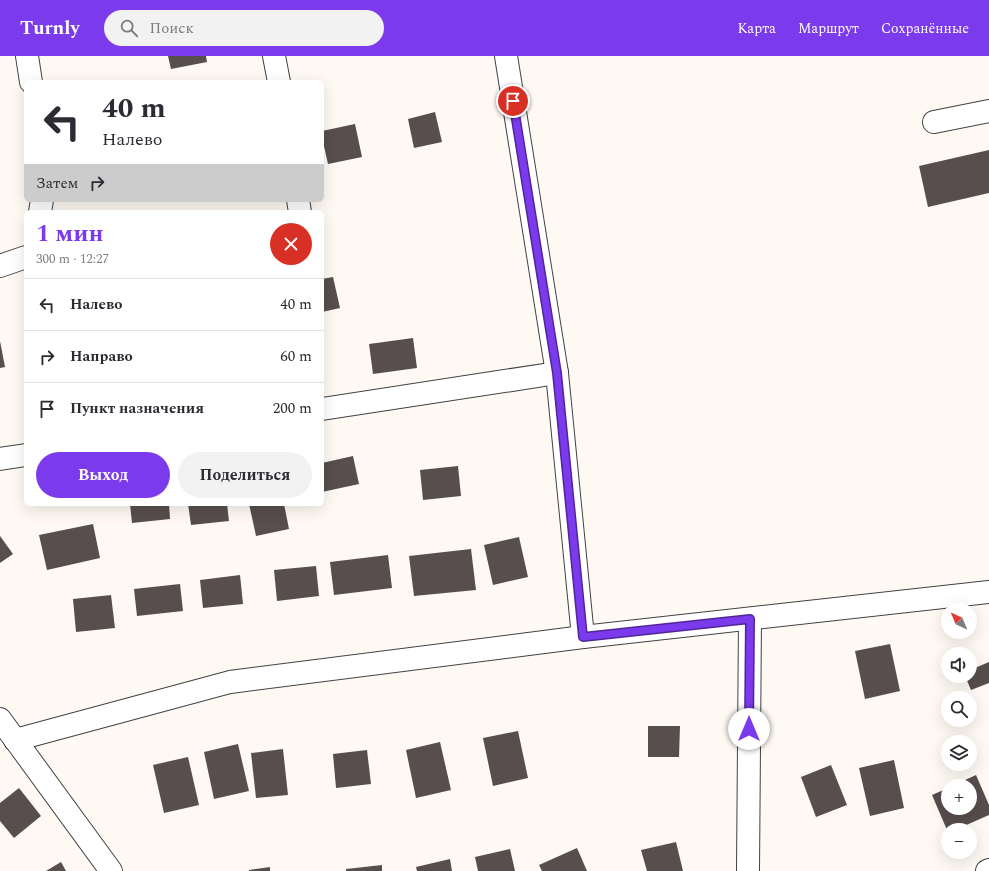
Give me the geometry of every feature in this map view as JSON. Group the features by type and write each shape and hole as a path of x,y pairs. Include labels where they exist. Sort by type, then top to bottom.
{"street":[{"path":"27,56 31,80"},
{"path":"274,56 279,80"},
{"path":"506,56 557,373 583,637"},
{"path":"934,122 989,111"},
{"path":"0,266 24,258"},
{"path":"324,409 557,373"},
{"path":"0,459 24,455"},
{"path":"15,740 230,682 583,637 989,592"},
{"path":"748,871 750,619"},
{"path":"0,719 110,871"}],"building":[{"path":"168,56 206,56 207,62 171,69"},
{"path":"435,112 442,142 414,148 408,119"},
{"path":"355,124 362,157 328,164 324,146 324,131"},
{"path":"989,150 989,193 928,207 919,166"},
{"path":"333,277 340,308 324,312 324,279"},
{"path":"413,338 417,368 373,374 369,344"},
{"path":"0,341 5,367 0,368"},
{"path":"353,456 359,484 324,492 324,463"},
{"path":"458,466 461,496 423,500 420,470"},
{"path":"130,506 169,506 170,519 132,523"},
{"path":"188,506 227,506 229,521 191,525"},
{"path":"249,506 284,506 289,529 256,536"},
{"path":"93,524 100,558 47,570 39,535"},
{"path":"0,536 13,554 0,563"},
{"path":"519,537 528,577 493,585 484,545"},
{"path":"471,549 476,590 414,596 409,556"},
{"path":"388,555 392,588 334,595 330,562"},
{"path":"316,566 319,596 277,601 274,570"},
{"path":"240,575 243,604 203,608 200,580"},
{"path":"180,584 183,611 137,616 134,589"},
{"path":"111,595 115,628 76,632 73,599"},
{"path":"890,644 900,691 865,699 855,651"},
{"path":"989,662 989,683 971,690 968,683 977,683 977,667"},
{"path":"648,726 680,726 679,757 648,757"},
{"path":"518,731 528,778 493,786 483,738"},
{"path":"440,742 451,790 416,798 406,750"},
{"path":"238,744 249,791 214,799 204,752"},
{"path":"283,749 288,795 256,798 251,753"},
{"path":"367,750 371,784 336,788 333,754"},
{"path":"188,757 199,805 164,813 153,765"},
{"path":"894,760 904,808 870,816 859,768"},
{"path":"831,765 847,805 816,817 801,777"},
{"path":"976,775 989,805 989,815 971,823 944,823 932,795 941,791 941,815 977,815 977,779 967,779"},
{"path":"19,788 41,816 14,838 0,821 0,803"},
{"path":"676,842 683,871 647,871 641,850"},
{"path":"577,848 587,871 542,871 539,865"},
{"path":"510,849 515,871 478,871 475,857"},
{"path":"450,859 452,871 417,871 416,867"},
{"path":"61,862 66,871 46,871"},
{"path":"382,865 382,871 346,871 346,869"},
{"path":"270,867 270,871 249,871 249,870"}],"route":[{"path":"513,101 557,373 583,637 750,619 749,729"}]}
